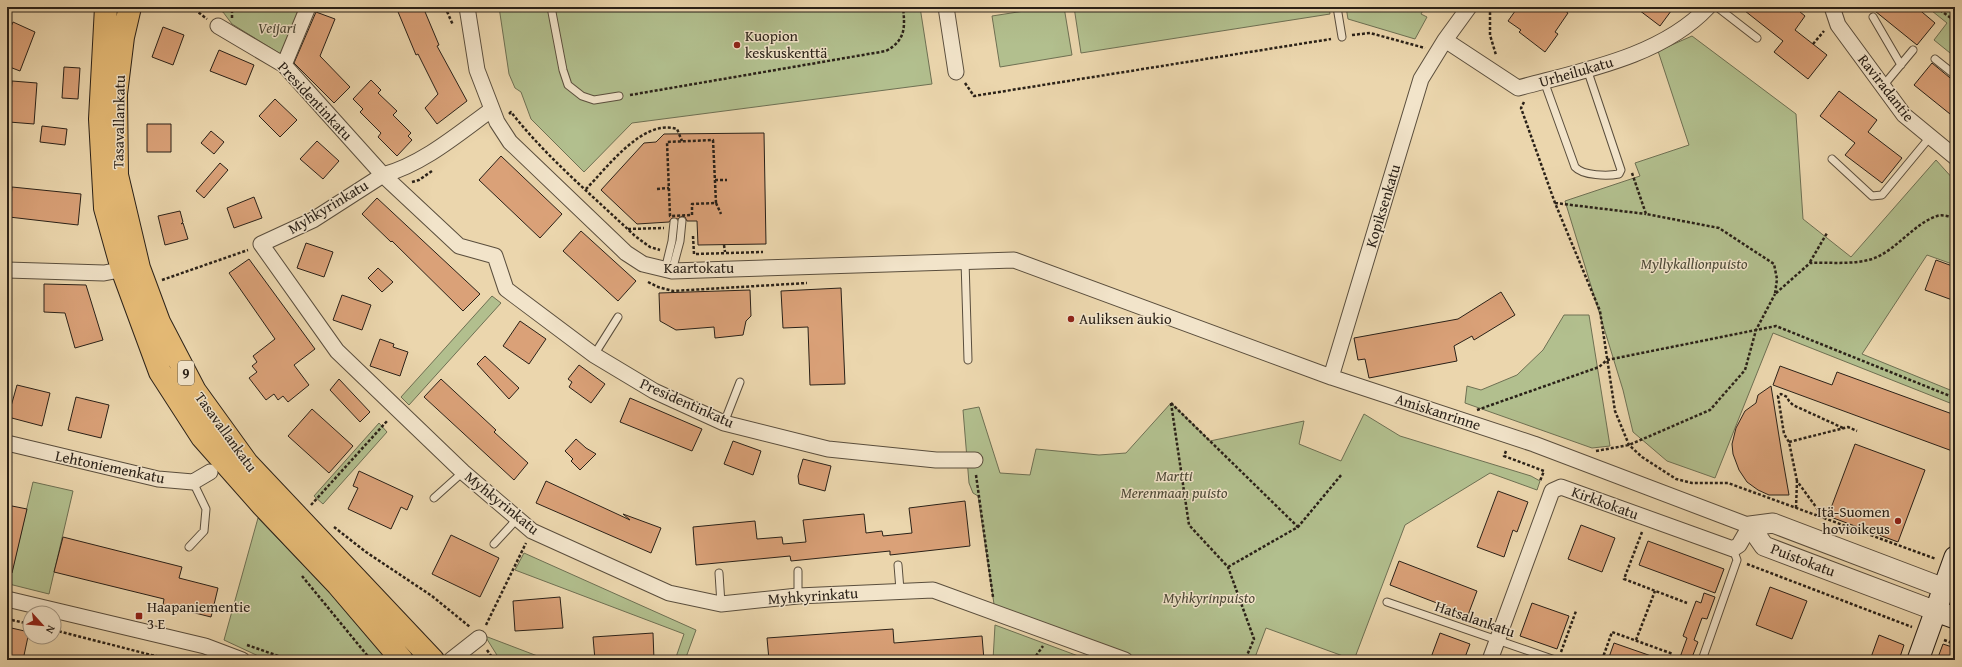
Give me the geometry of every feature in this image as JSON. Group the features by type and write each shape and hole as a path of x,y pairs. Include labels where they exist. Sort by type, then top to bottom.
{"main road":[{"name":"Tasavallankatu","path":"106,7 100,120 105,208 139,270 159,322 195,391 246,464 433,660"},
{"name":"Tasavallankatu","path":"130,7 123,37 116,94 117,175 139,270 160,372 202,437 263,506 338,585 402,660"},
{"path":"1918,660 1946,614 1950,590 1947,559"}],"street":[{"path":"284,65 308,7"},
{"name":"Kaartokatu","path":"466,7 477,70 494,116 510,142 626,253 643,264 668,270 1014,260 1124,302"},
{"path":"946,7 956,72"},
{"path":"1445,40 1469,7"},
{"name":"Urheilukatu","path":"1445,40 1518,88 1615,61 1652,46 1684,28 1708,7"},
{"name":"Raviradantie","path":"1832,7 1838,25 1904,115 1930,137 1954,153"},
{"name":"Presidentinkatu","path":"218,26 284,65 383,175"},
{"name":"Kopiksenkatu","path":"1331,378 1421,79 1445,40"},
{"path":"383,175 400,170 494,116"},
{"name":"Myhkyrinkatu","path":"495,256 459,246 383,175 313,220 262,244 337,351 463,472 532,531 669,593 721,604 798,596 900,590 933,590 995,611 1125,660"},
{"name":"Presidentinkatu","path":"495,256 506,289 594,355 654,391 724,423 828,450 936,460 975,460"},
{"path":"7,270 104,272 139,270"},
{"name":"Amiskanrinne","path":"1124,302 1331,378 1534,444 1750,526"},
{"name":"Lehtoniemenkatu","path":"7,444 158,479 193,482"},
{"path":"193,482 210,472"},
{"name":"Kirkkokatu","path":"1490,660 1552,491 1561,488 1733,549"},
{"name":"Puistokatu","path":"1946,614 1764,546 1750,526 1773,523 1950,590"},
{"path":"1733,549 1739,545 1750,526"},
{"path":"7,599 205,646 242,660"},
{"path":"451,660 479,638"}],"lane":[{"path":"551,7 563,70 568,86 582,96 594,100 619,96"},
{"path":"1337,7 1342,37"},
{"path":"1717,7 1757,38"},
{"path":"1873,18 1901,65"},
{"path":"1883,86 1913,50"},
{"path":"1935,59 1955,75"},
{"path":"1544,81 1575,167 1578,171 1584,173 1619,174 1621,170 1587,69"},
{"path":"1832,159 1872,196 1882,196 1930,137"},
{"path":"668,270 673,253 678,222"},
{"path":"965,261 968,360"},
{"path":"594,355 618,317"},
{"path":"724,423 740,382"},
{"path":"434,498 463,472"},
{"path":"189,547 204,531 206,509 193,482"},
{"path":"494,544 517,519"},
{"path":"1702,660 1737,560 1733,549"},
{"path":"898,565 900,590"},
{"path":"798,570 798,596"},
{"path":"719,573 721,604"},
{"name":"Hatsalankatu","path":"1387,602 1555,660"}],"path":[{"path":"185,7 194,9 218,26"},
{"path":"619,96 886,51 897,45 902,37 904,23 903,7"},
{"path":"1490,7 1490,35 1497,57"},
{"path":"1936,7 1955,21"},
{"path":"1813,44 1828,26"},
{"path":"956,72 974,96 1370,33 1427,48 1426,51"},
{"path":"1521,108 1555,202 1600,311 1615,411 1629,445 1642,457 1676,479 1692,483 1728,483 1824,518 1947,559"},
{"path":"494,116 511,112 534,140 635,236 650,247 673,253 771,252"},
{"path":"586,190 635,140 646,132 671,128 677,130 682,141"},
{"path":"716,203 692,204 692,215 670,216 667,142 713,140 716,203 721,214"},
{"path":"1630,167 1646,214"},
{"path":"715,180 727,180"},
{"path":"657,189 669,188"},
{"path":"1555,202 1646,214 1719,228 1774,264 1777,278 1775,294"},
{"path":"1810,262 1856,261 1872,258 1887,250 1925,223 1938,216 1955,218"},
{"path":"648,223 649,229"},
{"path":"1594,451 1629,445 1710,410 1745,370 1756,330 1775,294 1810,262 1827,233"},
{"path":"160,281 262,244"},
{"path":"724,245 725,252"},
{"path":"139,270 160,281 163,287"},
{"path":"1474,411 1599,367 1607,360 1776,326 1955,398"},
{"path":"1796,508 1797,481 1788,442 1784,434 1778,396 1781,394 1787,397 1793,405 1843,428"},
{"path":"1244,660 1254,639 1228,567 1189,525 1171,402 1298,527"},
{"path":"311,506 398,410"},
{"path":"1788,442 1848,427 1857,431"},
{"path":"1507,449 1504,456 1544,471 1540,481"},
{"path":"1228,567 1298,527 1342,474"},
{"path":"976,475 995,611"},
{"path":"1797,481 1824,518"},
{"path":"306,500 316,511"},
{"path":"332,525 366,552 432,596 471,628 494,660"},
{"path":"1644,528 1624,579 1686,603"},
{"path":"479,638 532,531"},
{"path":"1756,568 1918,630"},
{"path":"1636,640 1655,590"},
{"path":"1560,653 1576,611"},
{"path":"7,619 22,622"},
{"path":"62,632 172,660"},
{"path":"1602,660 1612,632 1673,654"},
{"path":"1943,640 1955,644"},
{"path":"1033,660 1045,644"},
{"path":"487,660 491,657"}],"green space":[{"name":"Veijari","path":"209,7 308,7 287,58 232,24 223,12"},
{"name":"Kuopion keskuskenttä","path":"499,7 920,7 932,84 632,123 584,172 531,119 521,92 515,88 509,74"},
{"path":"1050,7 1064,7 1072,55 1000,67 992,16"},
{"path":"1074,7 1329,7 1330,14 1081,53"},
{"path":"1346,7 1425,7 1421,14 1427,17 1415,39 1348,19"},
{"path":"1927,7 1955,7 1955,57 1934,40 1947,23"},
{"name":"Myllykallionpuisto","path":"1692,36 1796,114 1803,219 1851,257 1936,160 1955,181 1955,265 1927,255 1862,354 1955,392 1955,405 1773,333 1715,478 1667,461 1633,432 1623,390 1565,201 1640,176 1635,163 1689,145 1658,51"},
{"path":"492,296 501,303 409,405 401,397"},
{"path":"1564,315 1589,315 1610,446 1592,448 1465,403 1467,386 1481,390 1517,375 1543,350"},
{"path":"1171,403 1210,441 1304,421 1299,444 1341,461 1364,414 1400,436 1531,476 1540,481 1537,490 1490,473 1405,525 1354,660 1266,628 1254,660 1125,660 995,611 978,496 973,493 969,483 963,410 979,407 1000,473 1030,475 1036,449 1099,455 1126,453"},
{"path":"379,423 387,432 323,504 314,496"},
{"path":"33,482 73,491 49,594 9,584"},
{"path":"258,518 332,595 388,660 267,660 224,640"},
{"path":"524,553 696,630 685,660 675,660 684,634 515,570"},
{"path":"995,625 1089,660 993,660"},
{"path":"485,636 548,660 500,660"}],"building":[{"path":"396,7 423,7 439,45 437,46 467,101 437,124 425,108 438,94 418,54 416,55"},
{"path":"1518,7 1560,7 1568,13 1555,32 1558,34 1545,52 1519,32 1521,30 1508,21"},
{"path":"1635,7 1674,7 1660,26"},
{"path":"1740,7 1794,7 1805,16 1795,30 1827,55 1808,79 1774,52 1783,41"},
{"path":"1870,7 1916,7 1935,23 1917,45"},
{"path":"316,12 335,19 320,56 350,87 334,103 294,63"},
{"path":"13,22 35,32 20,71 7,66 7,36"},
{"path":"163,27 184,35 173,65 152,57"},
{"path":"219,50 254,65 246,85 210,71"},
{"path":"1932,63 1955,82 1955,118 1914,85"},
{"path":"64,67 80,68 78,99 62,98"},
{"path":"371,80 381,90 378,93 397,111 393,115 411,133 408,136 412,140 397,156 378,137 381,133 360,112 363,109 353,99"},
{"path":"12,81 37,83 34,124 9,122"},
{"path":"1839,91 1877,120 1868,132 1902,158 1882,183 1845,155 1855,143 1820,116"},
{"path":"275,99 297,120 280,137 259,116"},
{"path":"147,124 171,124 171,152 147,152"},
{"path":"42,126 67,129 65,145 40,142"},
{"path":"211,131 224,142 214,154 201,143"},
{"path":"764,133 766,244 698,245 697,221 687,221 685,217 682,216 678,219 672,218 669,222 637,224 601,190 644,143 656,142 664,134"},
{"path":"317,141 339,161 323,179 300,159"},
{"path":"501,156 562,214 540,238 479,180"},
{"path":"220,163 228,170 204,198 196,191"},
{"path":"12,187 81,194 78,225 9,217"},
{"path":"254,197 262,218 234,228 227,208"},
{"path":"377,198 480,294 463,311 392,241 391,242 362,214"},
{"path":"180,211 183,222 181,224 183,223 188,239 165,245 158,216"},
{"path":"581,231 636,281 618,301 563,251"},
{"path":"306,243 333,252 324,277 297,268"},
{"path":"249,259 315,349 294,365 309,385 288,402 283,396 278,400 274,394 266,400 249,378 257,372 252,366 257,362 253,356 275,339 229,273"},
{"path":"1936,260 1955,267 1955,301 1925,290"},
{"path":"378,268 393,282 382,292 368,278"},
{"path":"44,284 86,285 103,340 75,348 65,313 44,312"},
{"path":"841,288 845,384 810,385 808,327 783,328 781,291"},
{"path":"750,290 751,316 746,321 743,335 715,338 714,327 676,330 660,321 659,293"},
{"path":"1501,292 1515,315 1474,340 1472,336 1454,346 1457,361 1369,378 1365,359 1358,360 1354,338 1458,319"},
{"path":"342,295 371,305 362,330 333,320"},
{"path":"520,321 546,339 529,364 503,346"},
{"path":"380,339 394,344 393,347 408,352 400,376 370,366"},
{"path":"485,356 519,388 509,399 477,364"},
{"path":"579,365 605,384 591,403 569,387 572,382 568,379"},
{"path":"1780,366 1832,385 1837,372 1955,415 1955,452 1773,385"},
{"path":"339,379 370,412 360,422 330,390"},
{"path":"441,379 496,430 494,432 528,463 514,480 424,397"},
{"path":"17,385 50,393 42,426 8,417"},
{"path":"1771,386 1789,495 1769,495 1758,490 1747,482 1739,470 1733,454 1732,444 1736,428 1745,411 1756,403 1758,395"},
{"path":"76,397 109,405 101,438 68,430"},
{"path":"630,398 702,429 692,451 620,422"},
{"path":"312,409 353,446 329,473 288,436"},
{"path":"576,439 596,454 580,470 571,461 573,459 565,451"},
{"path":"733,441 761,451 753,475 724,464"},
{"path":"1855,444 1925,470 1898,542 1828,516"},
{"path":"803,459 831,466 825,491 799,484 798,476"},
{"path":"359,471 413,496 407,510 401,507 391,529 348,509 358,488 353,486"},
{"path":"546,481 630,520 623,514 661,528 651,553 536,503"},
{"path":"1498,491 1528,502 1517,532 1513,530 1504,557 1477,547"},
{"path":"965,501 970,546 890,555 890,551 791,561 790,556 696,565 693,527 755,521 757,539 782,537 783,544 806,542 803,520 864,514 866,533 882,531 883,536 912,533 909,508"},
{"path":"7,505 27,509 12,573 7,573"},
{"path":"1581,525 1615,538 1602,572 1568,559"},
{"path":"451,535 499,558 480,597 432,574"},
{"path":"63,537 182,567 179,578 218,588 211,617 163,605 164,599 54,572"},
{"path":"1648,541 1724,569 1715,593 1639,565"},
{"path":"1399,561 1477,591 1468,615 1390,585"},
{"path":"1770,587 1807,601 1792,639 1756,625"},
{"path":"1704,593 1715,597 1707,619 1702,618 1694,640 1698,642 1691,660 1679,660 1687,638 1683,636 1696,601 1701,603"},
{"path":"560,597 563,628 515,631 513,601"},
{"path":"1532,603 1569,616 1557,649 1520,636"},
{"path":"7,627 22,630 22,645 26,645 23,660 7,660"},
{"path":"893,629 894,643 982,636 984,660 769,660 767,638"},
{"path":"653,633 654,660 595,660 593,637"},
{"path":"1440,633 1470,644 1464,660 1430,660"},
{"path":"1879,635 1904,645 1899,660 1870,660"},
{"path":"1614,643 1657,658 1657,660 1608,660"},
{"path":"1943,644 1955,648 1955,660 1937,660"}],"place":[{"name":"Kuopion keskuskenttä","path":"737,45"},
{"name":"Auliksen aukio","path":"1071,319"},
{"name":"Itä-Suomen hovioikeus","path":"1898,521"},
{"name":"Haapaniementie 3 E","path":"139,616"}],"park label":[{"name":"Martti Merenmaan puisto","path":"1174,484"},
{"name":"Myhkyrinpuisto","path":"1209,598"}]}
